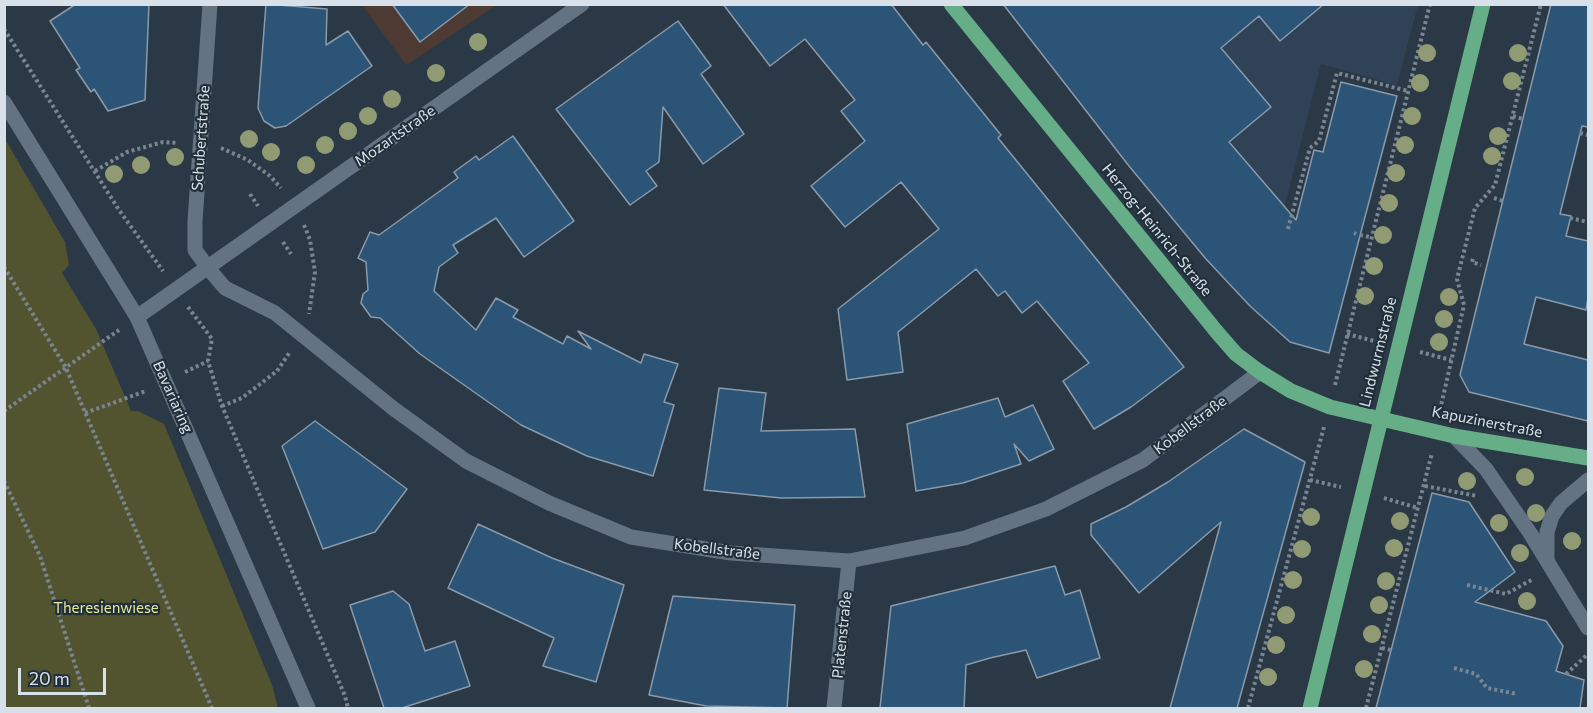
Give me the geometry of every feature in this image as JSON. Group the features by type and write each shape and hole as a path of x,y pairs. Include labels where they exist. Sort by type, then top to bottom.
{"main road":[{"name":"Herzog-Heinrich-Straße","path":"951,4 1236,354 1291,391 1330,407 1380,418"},
{"name":"Lindwurmstraße","path":"1310,708 1483,4"},
{"name":"Kapuzinerstraße","path":"1380,418 1454,436 1588,458"}],"street":[{"name":"Schubertstraße","path":"208,268 195,250 195,221 210,4"},
{"name":"Mozartstraße","path":"137,317 582,4"},
{"name":"Bavariaring","path":"4,102 137,317 308,708"},
{"name":"Kobellstraße","path":"208,268 225,288 275,313 394,409 466,461 549,503 631,537 731,553 849,561 965,538 1046,509 1143,460 1260,372"},
{"path":"1454,436 1486,469 1530,533 1588,628"},
{"path":"1547,564 1547,532 1552,516 1561,503 1588,480"},
{"name":"Platenstraße","path":"834,708 849,561"}],"path":[{"path":"1248,708 1330,407 1370,237 1430,4"},
{"path":"1366,708 1436,432 1464,305 1457,279 1475,208 1495,185 1541,4"},
{"path":"4,29 119,210 212,339 208,361 222,406 345,696 348,708"},
{"path":"1288,229 1310,147 1319,141 1337,73 1408,91"},
{"path":"1513,116 1523,119"},
{"path":"1580,133 1588,135"},
{"path":"1494,198 1503,201"},
{"path":"1570,218 1588,222"},
{"path":"1357,234 1370,237"},
{"path":"1473,259 1472,262 1481,265"},
{"path":"4,267 66,368 212,708"},
{"path":"4,411 137,317"},
{"path":"4,481 40,556 88,708"},
{"path":"1467,585 1506,594 1521,586"},
{"path":"1382,648 1391,650"},
{"path":"1566,674 1588,654"},
{"path":"1454,668 1476,674 1487,688 1517,694"}],"shaded area":[{"path":"362,5 497,5 406,65"},
{"path":"1146,5 1418,5 1397,85 1321,64 1285,204 1258,226"}],"green space":[{"name":"Theresienwiese","path":"5,139 65,242 69,265 62,273 96,329 131,411 138,411 164,424 272,685 278,708 5,708"}],"building":[{"path":"76,4 149,4 145,100 108,111 94,89 91,92 76,70 80,68 50,21"},
{"path":"266,4 327,9 326,45 348,31 372,66 286,126 275,128 264,121 258,108"},
{"path":"392,4 470,4 420,42"},
{"path":"723,4 891,4 923,45 926,42 1001,135 998,138 1184,367 1131,407 1094,429 1063,381 1089,363 1037,301 1022,313 1005,291 998,296 976,269 898,332 903,372 847,380 838,309 939,229 901,182 845,227 811,186 865,141 841,111 855,100 805,39 770,66"},
{"path":"1003,4 1324,4 1280,41 1259,16 1221,48 1271,107 1229,142 1296,220 1314,150 1323,152 1341,82 1397,96 1329,353 1290,342 1250,306 1206,259 1129,166"},
{"path":"1551,4 1588,4 1588,127 1582,126 1560,214 1571,216 1566,236 1588,241 1588,297 1586,310 1536,297 1524,344 1588,360 1588,421 1469,392 1460,375"},
{"path":"678,21 711,66 701,74 744,134 703,164 663,107 659,162 646,171 657,186 630,205 556,109"},
{"path":"513,136 574,221 524,257 496,218 453,245 458,253 439,267 434,291 476,330 496,298 518,310 513,317 563,344 567,336 591,349 578,331 641,363 644,354 678,364 664,402 674,405 653,476 587,456 521,425 420,354 380,318 371,317 361,303 363,294 368,290 366,262 358,258 370,232 379,235 458,178 454,172 476,156 479,160"},
{"path":"719,388 766,393 761,431 855,429 865,497 781,498 704,490"},
{"path":"998,398 1005,417 1033,405 1054,449 1029,461 1014,444 1021,464 963,483 916,491 907,424"},
{"path":"315,421 407,489 375,532 323,549 282,446"},
{"path":"1244,429 1305,462 1237,708 1170,708 1221,522 1139,593 1091,535 1091,524 1126,507 1168,482"},
{"path":"1432,493 1469,502 1515,572 1475,602 1546,621 1563,646 1556,671 1584,680 1580,708 1376,708"},
{"path":"478,524 552,558 624,585 596,682 543,666 554,638 448,588"},
{"path":"1055,566 1065,595 1080,590 1100,658 1037,678 1026,650 990,658 966,665 964,708 880,708 891,606"},
{"path":"393,591 409,604 425,651 455,641 470,686 402,708 384,708 350,605"},
{"path":"673,596 795,605 787,708 706,706 649,695"}]}
